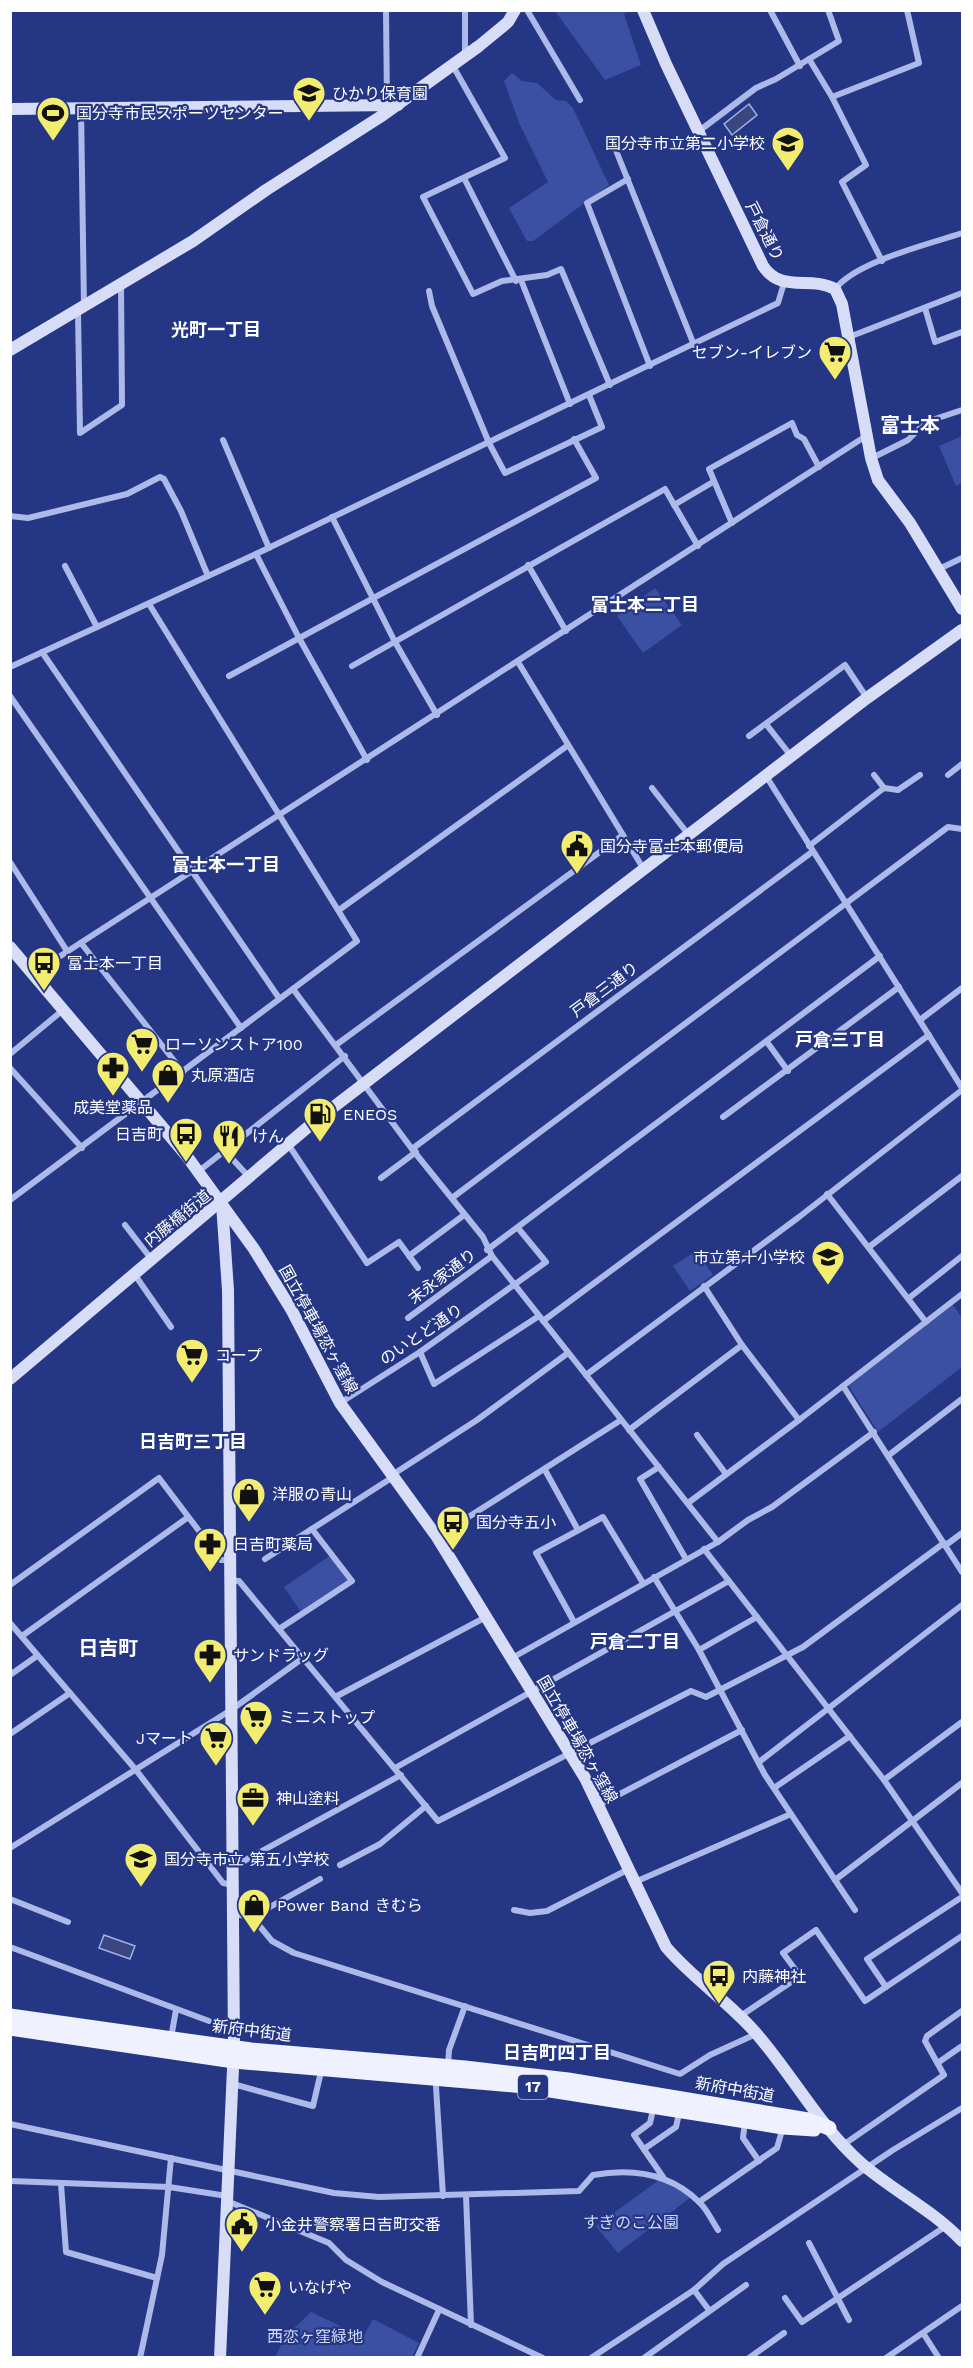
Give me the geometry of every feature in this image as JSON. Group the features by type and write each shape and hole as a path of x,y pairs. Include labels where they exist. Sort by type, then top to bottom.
{"main road":[{"name":"新府中街道","path":"10,2016 173,2045 234,2053 275,2064 449,2072 783,2127 829,2127"},
{"name":"新府中街道","path":"38,2020 104,2036 224,2053 258,2050 314,2055 449,2072 640,2091 808,2120 829,2127"},
{"name":"新府中街道","path":"10,2028 110,2043 173,2045"},
{"path":"275,2064 283,2073 436,2087 449,2072"},
{"path":"619,2100 629,2110 651,2114 688,2120 702,2114"}],"street":[{"path":"386,10 392,105"},
{"path":"465,10 465,57"},
{"path":"10,350 193,241 453,66 508,22 515,10"},
{"path":"527,10 580,100"},
{"name":"戸倉通り","path":"643,10 763,266 770,275 784,283 819,284 835,289"},
{"path":"770,10 800,66"},
{"path":"699,132 756,88 800,66 839,41 828,10"},
{"path":"832,96 919,63 908,10"},
{"path":"809,59 832,96 866,165 842,182 882,261"},
{"path":"453,66 505,158 423,197 473,294 502,282 561,269 610,386"},
{"path":"10,109 392,105"},
{"path":"81,108 81,433 122,405 121,284"},
{"path":"615,148 694,345"},
{"path":"464,178 519,280 570,404"},
{"path":"628,179 587,202 650,366"},
{"path":"963,232 851,273 835,289 842,304 871,458 878,480 939,569 963,609"},
{"path":"10,667 269,548 694,345 778,303 784,283"},
{"path":"429,291 432,306 489,443 505,473 602,427 589,395"},
{"path":"849,337 963,293"},
{"path":"925,308 935,342 963,332"},
{"path":"871,458 908,440 926,422 963,410"},
{"path":"732,523 709,469 792,423 819,467"},
{"path":"34,973 867,436"},
{"path":"224,440 269,548"},
{"path":"229,676 596,478 574,440"},
{"path":"10,516 28,518 127,494 160,477 164,479 181,511 208,576"},
{"path":"674,505 713,482"},
{"path":"352,666 665,489 698,546"},
{"path":"332,517 395,642 437,715"},
{"path":"256,554 299,638 367,760"},
{"path":"939,569 963,558"},
{"path":"528,565 566,631"},
{"path":"65,566 97,627"},
{"path":"10,1200 143,1103 357,941 149,604"},
{"name":"内藤橋街道","path":"10,1379 288,1144 643,868 867,698 963,630"},
{"path":"42,652 279,998"},
{"path":"518,662 643,868"},
{"path":"749,736 845,665 867,698"},
{"path":"10,696 152,897 240,1028"},
{"path":"766,724 791,756"},
{"path":"339,910 567,746"},
{"path":"948,775 963,764"},
{"path":"586,1375 827,1194 962,1087 810,849 766,775"},
{"path":"874,775 884,788 898,790 920,775"},
{"path":"652,788 688,834"},
{"name":"戸倉三通り","path":"381,1178 810,849 884,788"},
{"path":"452,1198 948,827 963,829"},
{"path":"336,1045 623,835"},
{"path":"10,862 68,951"},
{"path":"81,943 183,1072"},
{"name":"国立停車場恋ヶ窪線","path":"10,947 199,1171 254,1249 291,1309 340,1403 436,1537 569,1752 599,1805 666,1947 681,1965 756,2034 843,2145 867,2168 947,2225 963,2241"},
{"path":"487,1250 880,956"},
{"path":"723,1117 899,987"},
{"path":"920,1020 963,988"},
{"path":"293,989 414,1151 483,1238 487,1250 718,1542"},
{"path":"10,1054 64,1009"},
{"path":"420,1352 434,1384 541,1319 929,1035"},
{"path":"767,1042 788,1071"},
{"path":"199,1171 345,1056"},
{"path":"10,1068 82,1148"},
{"path":"288,1144 368,1263 399,1242 418,1268"},
{"path":"225,1150 249,1178"},
{"path":"870,1247 963,1176"},
{"path":"827,1194 926,1322"},
{"path":"220,2358 234,2053 227,1257 222,1227 222,1202"},
{"path":"409,1256 464,1215"},
{"path":"125,1225 152,1260"},
{"name":"のいとど通り","path":"340,1403 420,1352 546,1262 519,1228"},
{"path":"227,1257 238,1248 254,1249"},
{"name":"末永家通り","path":"408,1318 492,1256"},
{"path":"909,1298 963,1256"},
{"path":"135,1275 171,1327"},
{"path":"704,1287 742,1346 798,1420"},
{"path":"688,1503 963,1294"},
{"path":"629,1430 742,1346"},
{"path":"265,1559 477,1420 568,1353"},
{"path":"843,1386 963,1572"},
{"path":"889,1455 963,1399"},
{"path":"436,1537 621,1420"},
{"path":"511,1658 718,1542 748,1520 772,1507 874,1432"},
{"path":"697,1435 705,1441 726,1474"},
{"path":"659,1467 640,1479 686,1559"},
{"path":"545,1470 578,1530"},
{"path":"10,1585 159,1478 221,1560 230,1560"},
{"path":"574,1622 536,1553 603,1517 642,1583"},
{"path":"22,1636 187,1518"},
{"path":"279,1629 352,1581 312,1528"},
{"path":"230,1580 239,1581 338,1696 438,1821 691,1691 704,1697 788,1655 818,1638 963,1533"},
{"path":"704,1550 884,1780 963,1895 867,1959 886,1988"},
{"path":"654,1577 699,1650 774,1788 855,1910"},
{"path":"395,1768 729,1581"},
{"path":"759,1762 828,1706 963,1605"},
{"path":"338,1696 486,1617"},
{"path":"699,1650 757,1617"},
{"path":"10,1623 136,1770 223,1883 234,1885"},
{"path":"10,1675 38,1656"},
{"path":"10,1848 231,1710 303,1658"},
{"path":"10,1734 70,1693"},
{"path":"884,1780 963,1722"},
{"path":"599,1805 742,1730"},
{"path":"774,1788 850,1736"},
{"path":"233,1863 242,1862 400,1775"},
{"path":"835,1880 963,1783"},
{"path":"340,1865 380,1844 426,1806"},
{"path":"635,1882 791,1814"},
{"path":"514,1910 530,1913 547,1911 630,1868"},
{"path":"234,1914 252,1917 320,1879"},
{"path":"10,1899 68,1922"},
{"path":"252,1917 272,1941 294,1953 680,2074 710,2055 756,2034"},
{"path":"739,2017 800,1976 783,1953 816,1930 865,2001 963,1936"},
{"path":"10,1947 209,2021"},
{"path":"449,2072 449,2050 465,2006"},
{"path":"173,2045 176,2010"},
{"path":"843,2145 944,2075 926,2041 927,2036 963,2011"},
{"path":"939,2062 963,2046"},
{"path":"233,2084 313,2106 320,2076"},
{"path":"436,2087 443,2196"},
{"path":"591,2358 694,2290 723,2264 867,2168 963,2108"},
{"path":"651,2114 650,2123 634,2135 663,2177 699,2202 718,2230"},
{"path":"644,2149 676,2127 678,2118"},
{"path":"745,2120 743,2138 759,2161"},
{"path":"10,2124 334,2193 379,2197 579,2191 593,2175 644,2173 663,2177"},
{"path":"699,2202 779,2145 783,2127"},
{"path":"140,2358 157,2278 171,2158"},
{"path":"10,2181 169,2187 227,2198 329,2243 346,2260 382,2282 543,2358"},
{"path":"61,2184 66,2252 157,2278"},
{"path":"466,2195 471,2325"},
{"path":"785,2298 802,2322 838,2295 947,2225"},
{"path":"808,2243 838,2295 849,2320"},
{"path":"644,2358 746,2285"},
{"path":"694,2290 709,2310"},
{"path":"886,2358 963,2306"},
{"path":"417,2358 439,2310"},
{"path":"749,2358 784,2333"},
{"path":"923,2333 939,2358"}],"green space":[{"path":"555,11 628,11 624,14 641,65 605,80"},
{"path":"512,73 522,81 537,83 556,100 566,101 573,108 609,185 533,241 527,241 509,208 548,182 519,123 504,81"},
{"path":"962,436 962,483 956,486 939,446"},
{"path":"655,588 682,625 643,653 617,616"},
{"path":"696,1251 713,1275 690,1291 673,1266"},
{"path":"953,1305 962,1318 962,1367 878,1432 848,1385"},
{"path":"331,1555 349,1580 301,1612 284,1587"},
{"name":"すぎのこ公園","path":"663,2177 691,2197 618,2253 596,2226"},
{"name":"西恋ヶ窪緑地","path":"311,2312 363,2337 373,2319 419,2343 412,2357 275,2357 285,2337"}],"shaded area":[{"path":"749,104 757,115 732,135 724,124"},
{"path":"104,1935 135,1946 130,1959 99,1948"}],"place":[{"name":"ひかり保育園","path":"309,122"},
{"name":"国分寺市民スポーツセンター","path":"53,142"},
{"name":"国分寺市立第二小学校","path":"788,172"},
{"name":"セブン-イレブン","path":"835,381"},
{"name":"国分寺富士本郵便局","path":"577,875"},
{"name":"富士本一丁目","path":"44,992"},
{"name":"ローソンストア100","path":"142,1073"},
{"name":"成美堂薬品","path":"113,1097"},
{"name":"丸原酒店","path":"168,1104"},
{"name":"ENEOS","path":"320,1143"},
{"name":"日吉町","path":"186,1163"},
{"name":"けん","path":"229,1165"},
{"name":"市立第十小学校","path":"828,1286"},
{"name":"コープ","path":"192,1384"},
{"name":"洋服の青山","path":"249,1523"},
{"name":"国分寺五小","path":"453,1551"},
{"name":"日吉町薬局","path":"210,1573"},
{"name":"サンドラッグ","path":"210,1684"},
{"name":"ミニストップ","path":"256,1746"},
{"name":"Jマート","path":"216,1767"},
{"name":"神山塗料","path":"253,1827"},
{"name":"国分寺市立 第五小学校","path":"141,1888"},
{"name":"Power Band きむら","path":"254,1934"},
{"name":"内藤神社","path":"719,2005"},
{"name":"小金井警察署日吉町交番","path":"242,2253"},
{"name":"いなげや","path":"265,2316"}],"district":[{"name":"光町一丁目","path":"216,330"},
{"name":"富士本","path":"910,425"},
{"name":"富士本二丁目","path":"645,605"},
{"name":"富士本一丁目","path":"226,865"},
{"name":"戸倉三丁目","path":"840,1040"},
{"name":"日吉町三丁目","path":"193,1442"},
{"name":"戸倉二丁目","path":"635,1642"},
{"name":"日吉町","path":"108,1648"},
{"name":"日吉町四丁目","path":"557,2053"}]}
